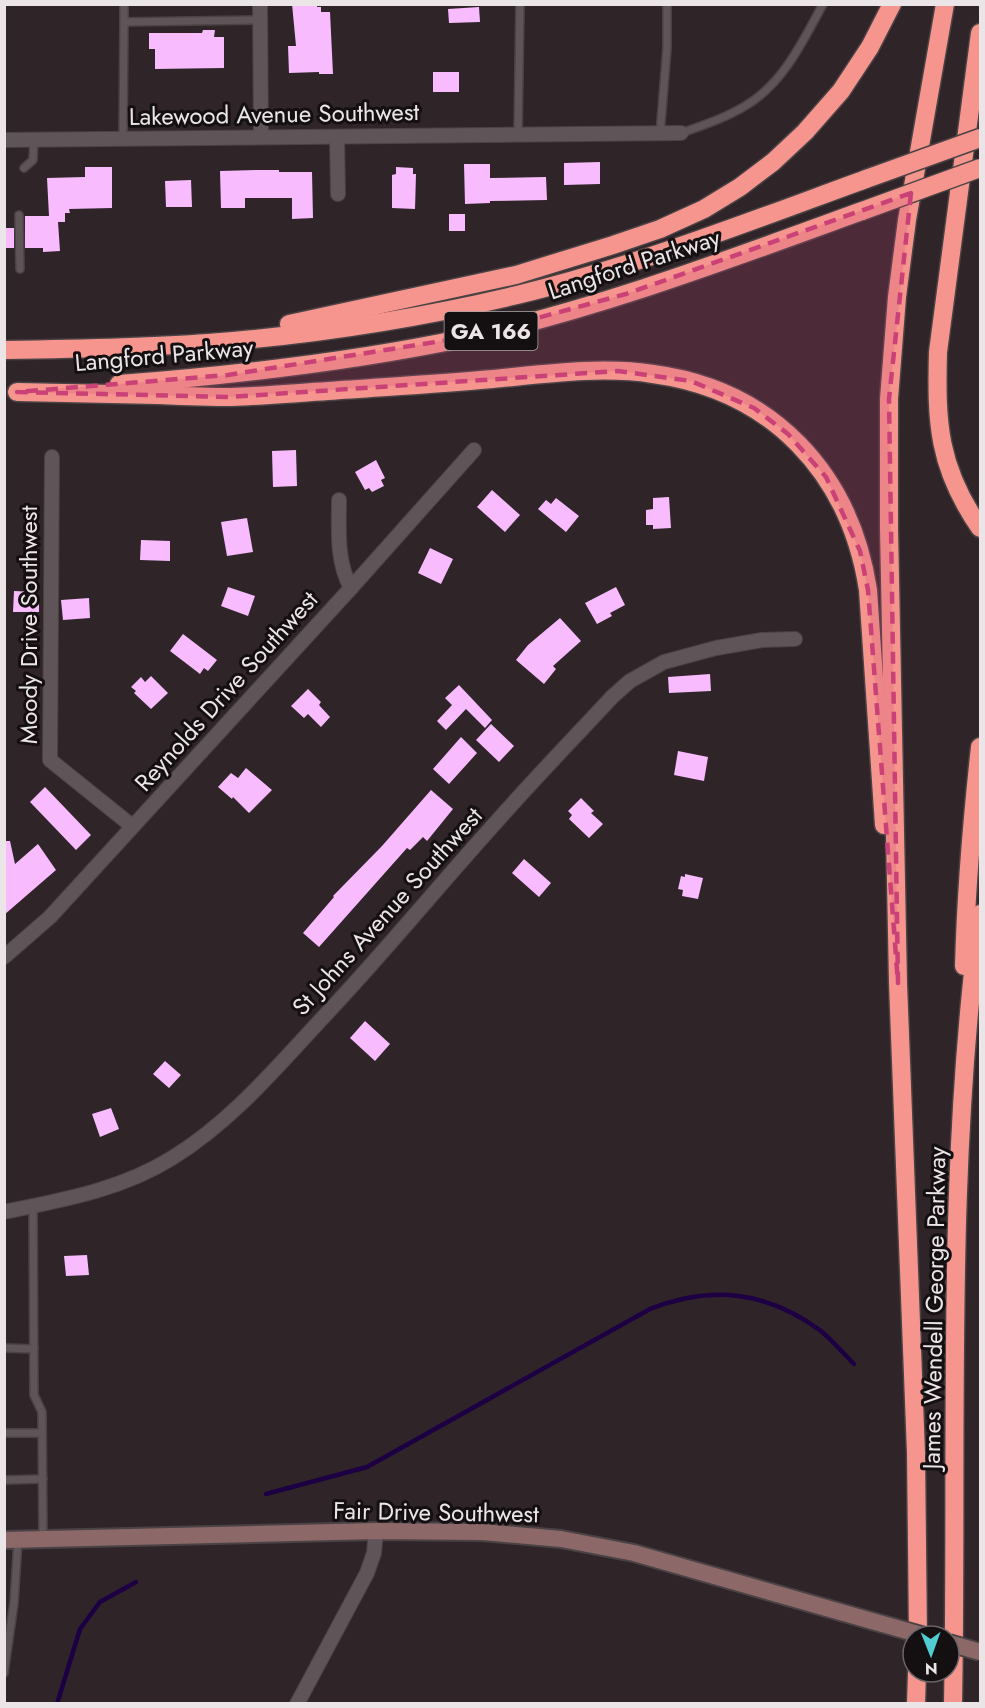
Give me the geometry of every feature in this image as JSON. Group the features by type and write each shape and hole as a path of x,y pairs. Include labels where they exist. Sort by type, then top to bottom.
{"highway":[{"path":"208,343 516,274 660,229 704,209 740,187 773,162 806,132 841,91 859,65 892,4"},
{"path":"918,1624 916,1453 898,983 889,528 890,399 897,297 907,220 945,4"},
{"path":"981,33 938,352 937,396 939,430 953,482 981,528"},
{"name":"Langford Parkway","path":"4,350 208,343 350,327 452,309 583,277 711,236 981,138"},
{"name":"Langford Parkway","path":"11,392 228,375 397,352 468,337 626,294 981,168"},
{"path":"11,392 229,397 530,375 618,372 649,373 691,381 714,388 754,408 804,449 826,477 848,518 860,551 870,612 877,745 898,983"},
{"path":"960,1153 965,904 972,815 981,747"},
{"name":"James Wendell George Parkway","path":"953,1704 956,1280 960,1153 968,1032 981,914"},
{"path":"916,1704 917,1684"}],"main road":[{"name":"Fair Drive Southwest","path":"11,1540 376,1531 482,1532 572,1541 634,1553 901,1629"},
{"path":"961,1646 981,1652"}],"street":[{"path":"260,4 261,137"},
{"path":"660,134 681,133"},
{"name":"Lakewood Avenue Southwest","path":"4,140 660,134"},
{"path":"338,136 338,194"},
{"name":"Reynolds Drive Southwest","path":"4,957 50,917 474,450"},
{"name":"Moody Drive Southwest","path":"52,457 50,760 132,826"},
{"path":"339,500 340,558 343,574 351,588"},
{"name":"St Johns Avenue Southwest","path":"4,1212 82,1196 127,1181 170,1160 205,1136 237,1109 384,952 498,820 612,697 630,681 664,662 716,648 762,640 795,639"},
{"path":"297,1704 367,1573 374,1553 376,1531"}],"lane":[{"path":"123,138 124,4"},
{"path":"518,134 520,4"},
{"path":"660,134 667,48 667,4"},
{"path":"681,133 719,120 747,105 774,82 797,52 823,4"},
{"path":"124,22 260,21"},
{"path":"24,168 33,160 34,139"},
{"path":"19,215 20,269"},
{"path":"33,1206 34,1395 42,1412 44,1539"},
{"path":"4,1348 34,1349"},
{"path":"4,1433 42,1433"},
{"path":"4,1480 43,1479"},
{"path":"4,1673 14,1603 11,1540"}],"highlighted area":[{"path":"911,193 889,399 898,983 868,590 860,551 826,477 788,434 754,408 691,381 618,371 229,397 17,392 228,375 467,337 626,294"}],"building":[{"path":"292,4 317,4 317,7 321,7 321,12 330,12 333,74 289,73 288,46 296,46"},
{"path":"479,7 480,22 449,23 448,9"},
{"path":"203,30 215,30 214,37 224,37 224,68 155,69 155,49 149,49 149,33 202,33"},
{"path":"433,72 459,72 459,92 433,92"},
{"path":"600,162 600,184 564,185 564,163"},
{"path":"464,164 490,164 490,178 546,177 547,200 465,204"},
{"path":"85,167 112,167 112,208 69,209 70,213 65,213 65,222 58,222 60,251 43,252 43,248 25,248 25,216 49,216 47,178 85,177"},
{"path":"396,167 413,168 413,174 416,174 415,209 392,208 392,175 396,174"},
{"path":"279,170 279,172 312,172 313,218 292,219 292,198 245,198 245,208 221,208 220,171"},
{"path":"191,180 192,207 166,207 165,181"},
{"path":"449,214 465,214 465,231 449,231"},
{"path":"4,228 14,228 14,248 4,248"},
{"path":"296,450 297,486 273,487 272,451"},
{"path":"376,460 385,478 381,480 384,486 372,492 369,488 365,490 355,472"},
{"path":"492,490 520,515 505,532 477,507"},
{"path":"669,497 671,528 653,529 653,525 646,525 646,510 653,509 653,498"},
{"path":"556,498 579,516 566,532 538,509 546,500 551,504"},
{"path":"247,518 253,552 227,556 221,522"},
{"path":"141,540 170,541 170,561 140,560"},
{"path":"430,548 453,559 441,584 418,573"},
{"path":"228,587 255,596 248,616 221,606"},
{"path":"616,587 625,605 610,613 612,616 597,624 585,603"},
{"path":"14,591 35,592 35,597 39,597 39,612 13,612"},
{"path":"89,598 90,618 63,620 61,600"},
{"path":"560,618 581,641 553,666 556,669 544,684 516,660 528,645"},
{"path":"183,634 217,660 208,671 204,668 200,674 170,651"},
{"path":"710,674 711,691 669,693 668,677"},
{"path":"151,676 168,693 151,709 134,693 136,691 131,687 141,677 145,682"},
{"path":"459,685 492,720 485,728 466,709 446,730 437,721 452,705 445,698"},
{"path":"308,689 321,702 319,705 330,717 321,727 308,714 304,718 291,706"},
{"path":"491,724 514,746 499,762 476,740"},
{"path":"461,737 477,753 449,784 433,769"},
{"path":"678,751 708,757 704,781 674,775"},
{"path":"246,768 272,790 249,813 233,797 232,799 218,787 231,773 238,778"},
{"path":"45,787 91,835 76,850 30,802"},
{"path":"431,790 453,809 427,841 423,837 410,850 407,848 319,947 303,933 333,896 382,846"},
{"path":"581,798 594,811 591,813 603,824 589,838 569,819 572,815 568,811"},
{"path":"4,841 10,841 15,864 38,844 56,870 4,915"},
{"path":"524,859 551,883 539,897 512,873"},
{"path":"685,874 703,878 698,899 682,896 683,890 678,889 681,876 685,877"},
{"path":"365,1021 390,1044 375,1061 350,1038"},
{"path":"165,1061 181,1075 169,1088 153,1074"},
{"path":"111,1108 119,1129 100,1137 92,1114"},
{"path":"87,1255 89,1275 66,1276 64,1256"}],"waterway":[{"path":"266,1494 367,1467 650,1309 673,1301 717,1295 760,1300 780,1307 821,1331 854,1364"},
{"path":"57,1704 80,1629 100,1602 136,1582"}]}
